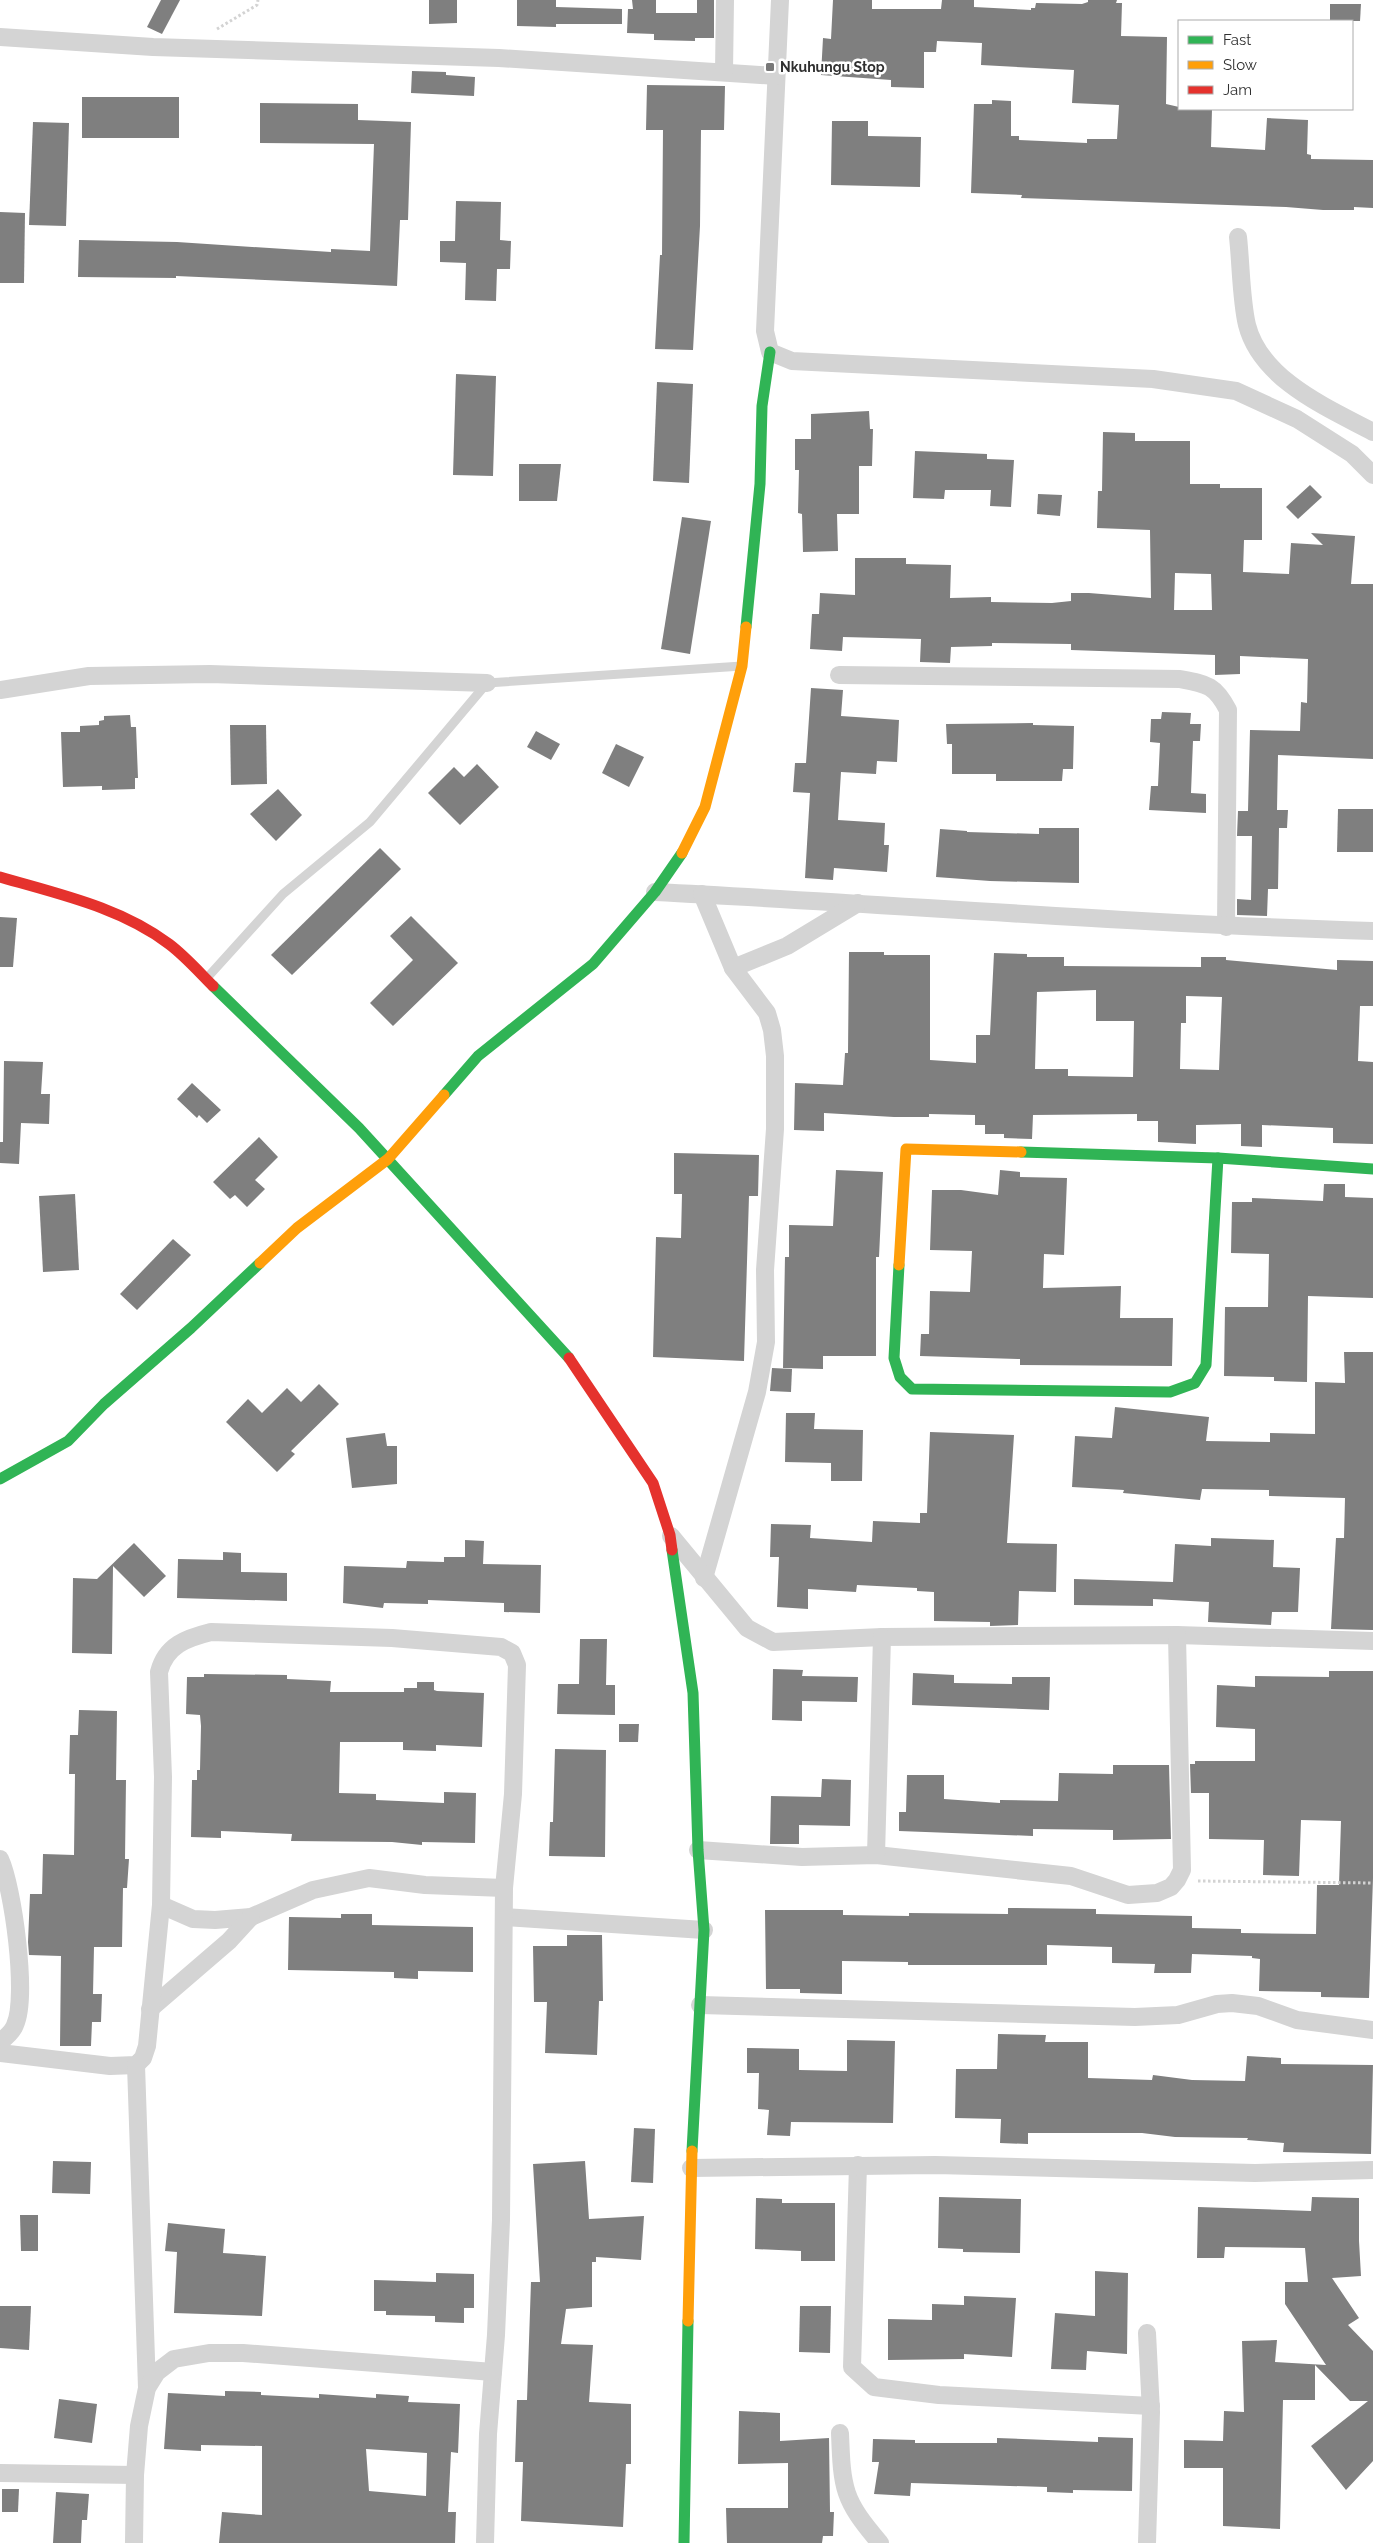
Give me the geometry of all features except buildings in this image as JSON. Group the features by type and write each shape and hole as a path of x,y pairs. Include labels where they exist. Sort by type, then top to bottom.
{"street":[{"path":"724,72 725,0"},
{"path":"0,1479 68,1440 104,1404 192,1328 297,1228 388,1159 478,1056 593,964 655,892 682,854 705,807 742,666 760,484 762,406 770,352 765,331 780,0"},
{"path":"0,37 194,48 499,58 776,76"},
{"path":"1238,237 1247,326 1260,354 1296,388 1373,432"},
{"path":"770,352 792,362 1153,379 1236,391 1297,419 1352,454 1373,475"},
{"path":"0,690 89,676 201,674 487,683"},
{"path":"840,675 1180,678 1199,682 1219,693 1228,710 1226,927"},
{"path":"0,877 117,913 148,928 171,945 388,1159 570,1360 654,1482 670,1535 693,1693 698,1850 704,1930 691,2168 684,2543"},
{"path":"655,892 1226,927 1373,931"},
{"path":"702,894 733,968 767,1013 772,1030 775,1056 775,1129 765,1270 766,1342 757,1392 704,1578"},
{"path":"733,968 787,946 858,903"},
{"path":"1218,1158 1206,1365 1195,1383 1170,1392 912,1389 900,1377 894,1358 906,1149 1218,1158 1373,1169"},
{"path":"670,1535 747,1628 773,1642 882,1637 1177,1635 1373,1641"},
{"path":"0,2053 110,2066 136,2065 143,2058 147,2046 161,1905 163,1777 159,1672 161,1663 171,1648 188,1638 212,1632 392,1638 502,1647 512,1653 517,1665 513,1794 504,1888 500,2220 493,2372 488,2434 485,2543"},
{"path":"698,1850 802,1857 876,1855 1071,1876 1128,1896 1157,1894 1171,1887 1182,1870 1183,1843 1179,1769 1177,1635"},
{"path":"876,1855 882,1637"},
{"path":"0,1859 14,1918 20,1985 20,2009 15,2025 0,2042"},
{"path":"161,1905 193,1919 215,1920 251,1917 313,1890 369,1878 425,1885 504,1888"},
{"path":"150,2009 229,1940 251,1917"},
{"path":"505,1918 704,1930"},
{"path":"700,2005 1135,2017 1178,2015 1217,2004 1232,2002 1258,2006 1297,2020 1373,2030"},
{"path":"134,2543 134,2476 139,2426 147,2388 136,2065"},
{"path":"691,2168 858,2165 1138,2169 1255,2173 1373,2170"},
{"path":"858,2165 852,2367 874,2387 939,2395 1151,2406"},
{"path":"1146,2543 1151,2406 1147,2333"},
{"path":"147,2388 157,2372 174,2359 209,2353 243,2353 493,2372"},
{"path":"840,2433 841,2469 845,2494 856,2516 880,2543"},
{"path":"0,2473 134,2476"}],"lane":[{"path":"206,979 283,894 370,822 487,683 742,666"}],"path":[{"path":"194,48 220,28 257,5 258,0"},
{"path":"1177,1880 1373,1883"}],"traffic: fast":[{"path":"746,627 760,484 762,406 770,352"},
{"path":"444,1095 478,1056 593,964 655,892 682,853"},
{"path":"213,986 359,1128 569,1358"},
{"path":"1021,1152 1218,1158 1373,1169"},
{"path":"899,1265 894,1358 900,1377 912,1389 1170,1392 1195,1383 1206,1365 1218,1158"},
{"path":"0,1479 68,1441 104,1404 191,1328 260,1263"},
{"path":"672,1550 693,1693 698,1850 704,1930 692,2151"},
{"path":"684,2543 688,2321"}],"traffic: slow":[{"path":"682,853 705,807 742,666 746,627"},
{"path":"260,1263 297,1228 388,1159 444,1095"},
{"path":"899,1265 906,1149 1021,1152"},
{"path":"688,2321 692,2151"}],"traffic: jam":[{"path":"0,877 88,903 130,920 169,944 213,986"},
{"path":"569,1358 653,1483 670,1535 672,1550"}],"place":[{"name":"Nkuhungu Stop","path":"770,67"}]}
